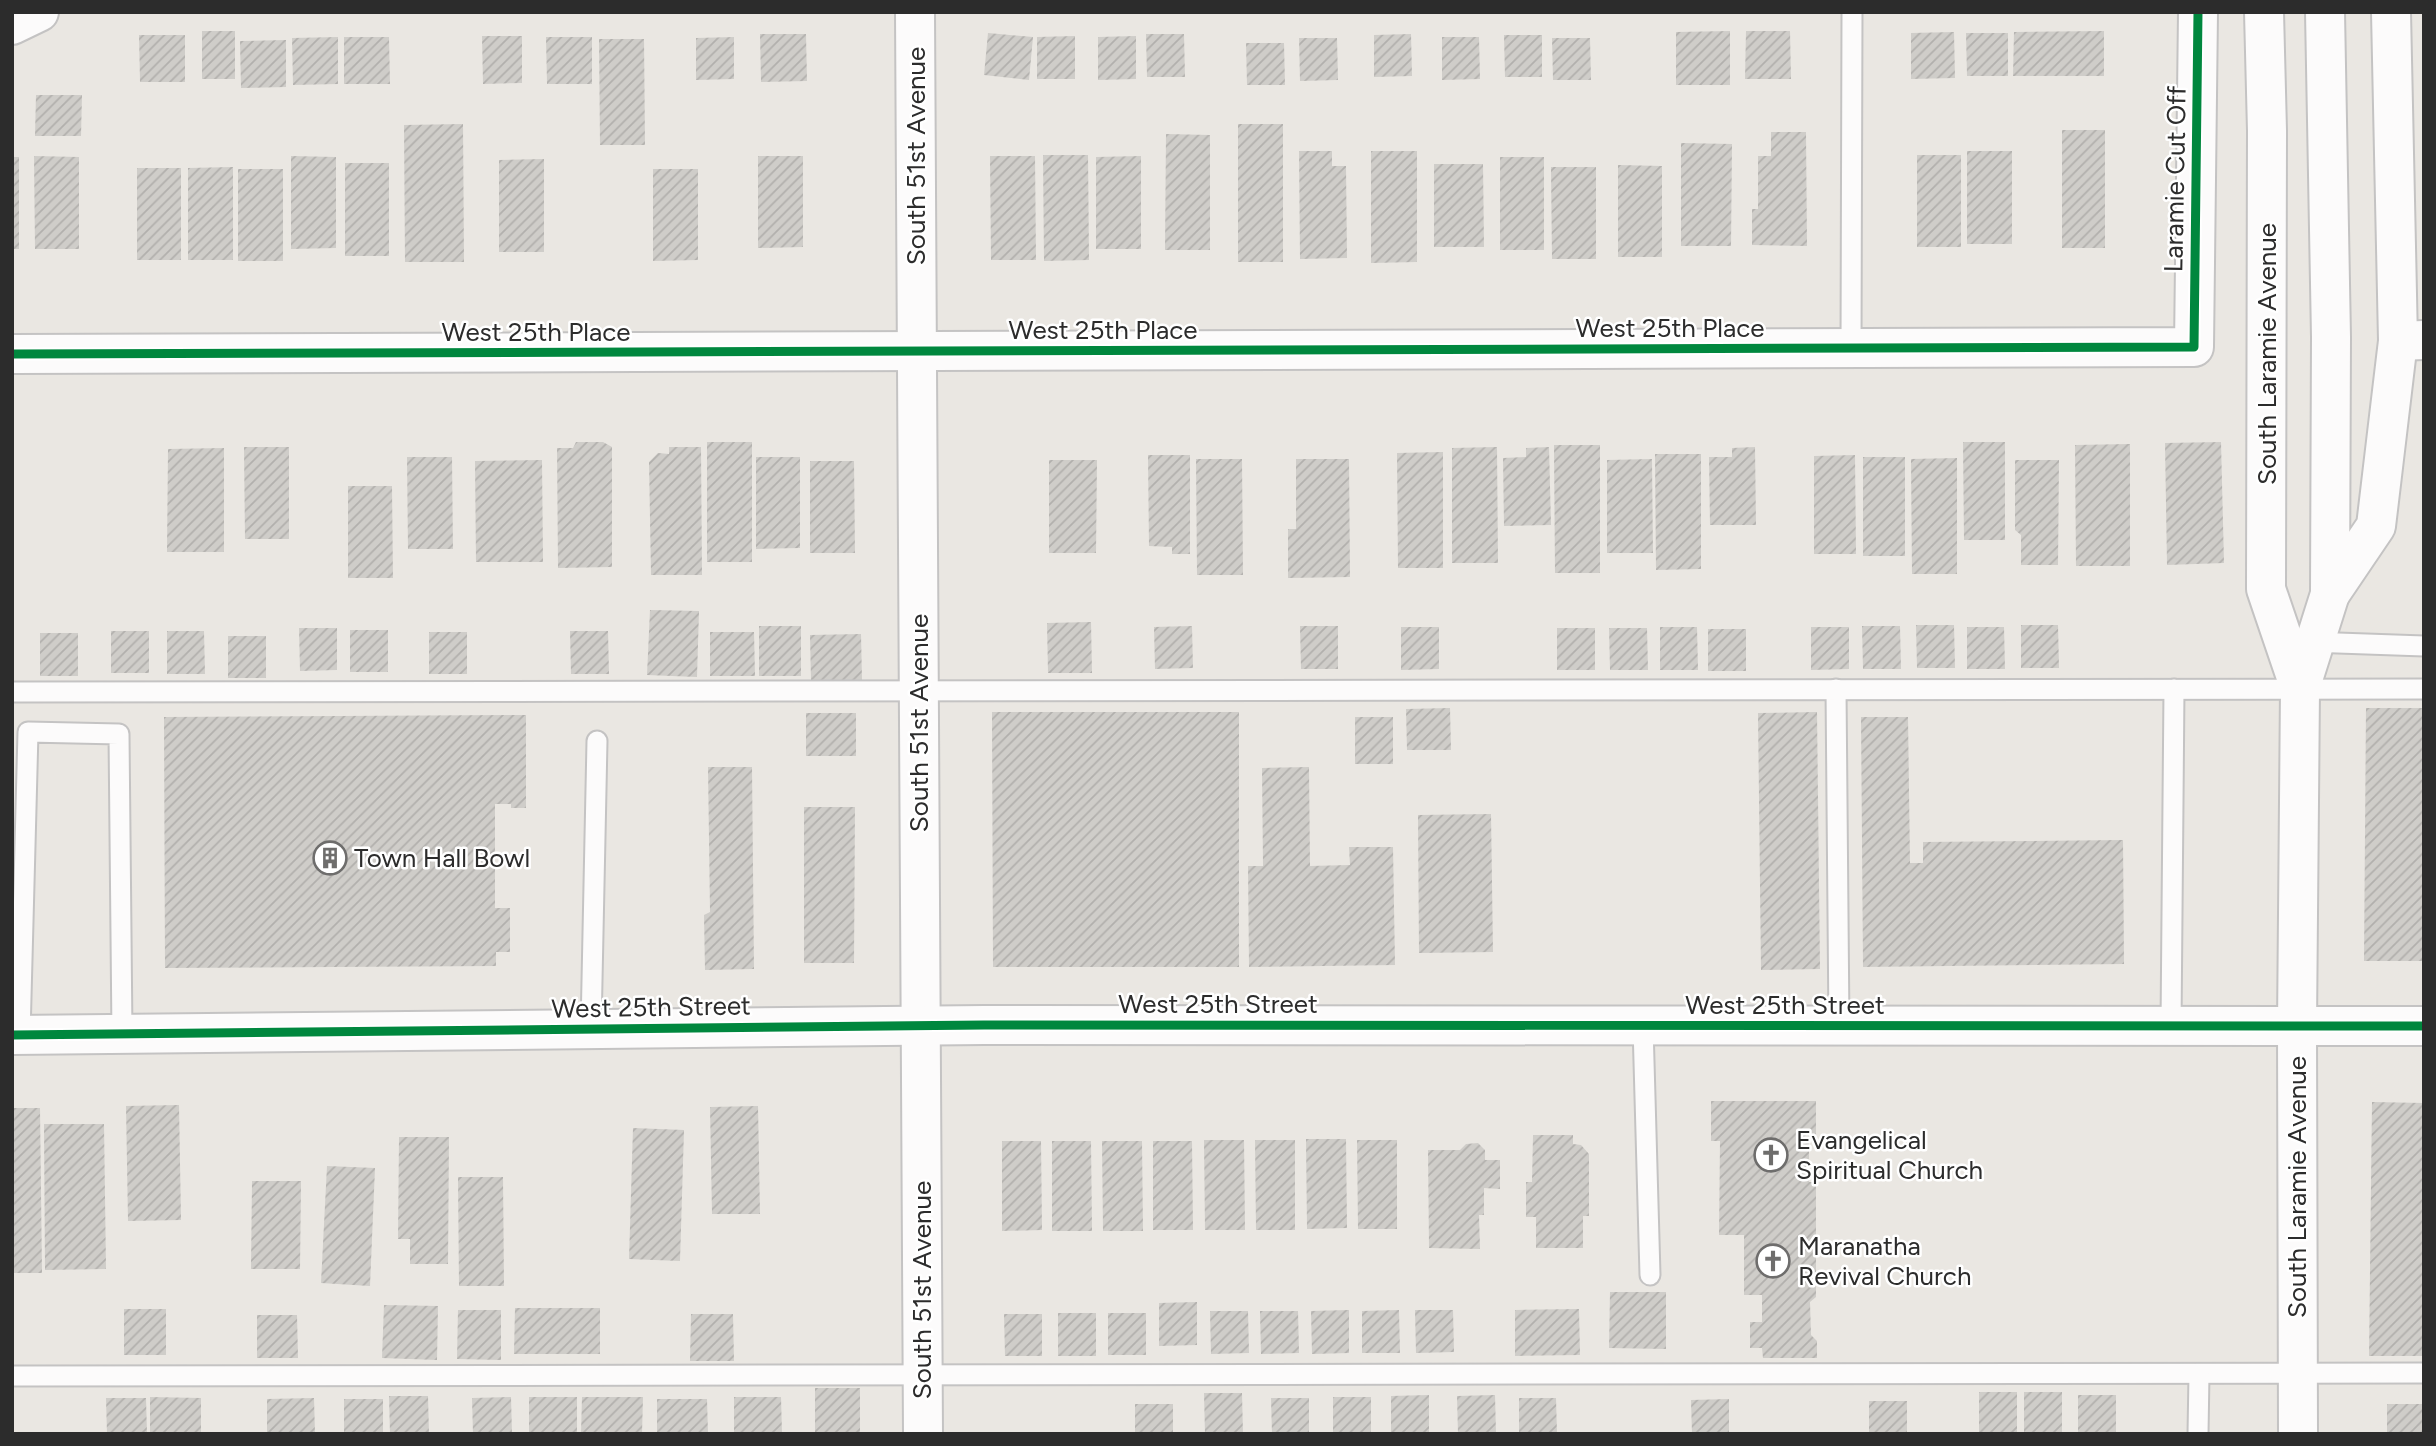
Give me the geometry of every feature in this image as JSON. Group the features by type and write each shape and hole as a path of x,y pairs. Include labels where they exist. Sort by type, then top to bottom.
{"street":[{"path":"12,25 39,12"},
{"name":"South 51st Avenue","path":"915,12 923,1434"},
{"name":"Laramie Cut Off","path":"2194,347 2199,12"},
{"name":"South Laramie Avenue","path":"2264,12 2267,131 2266,589 2300,641"},
{"name":"South Laramie Avenue","path":"2298,1434 2300,641 2330,594 2331,337 2325,12"},
{"path":"2330,594 2376,526 2411,341 2391,12"},
{"name":"West 25th Place","path":"12,354 2194,347"},
{"name":"West 25th Street","path":"16,1035 921,1026 2424,1026"}],"lane":[{"path":"1851,348 1852,12"},
{"path":"2300,641 2424,646"},
{"path":"1836,689 1839,1026"},
{"path":"2171,1026 2174,689"},
{"path":"12,692 2424,689"},
{"path":"16,1035 28,732 119,734 122,1034"},
{"path":"591,1029 597,741"},
{"path":"1643,1026 1650,1275"},
{"path":"12,1376 2424,1373"},
{"path":"2198,1434 2199,1374"}],"building":[{"path":"202,31 235,31 235,79 202,79"},
{"path":"1730,31 1730,85 1676,85 1676,32"},
{"path":"1746,31 1790,31 1791,79 1745,79"},
{"path":"2104,31 2104,76 2013,76 2014,32"},
{"path":"1954,32 1955,78 1911,79 1911,33"},
{"path":"988,33 1033,37 1029,80 984,75"},
{"path":"1966,33 2008,33 2008,76 1967,76"},
{"path":"760,34 806,34 807,81 761,82"},
{"path":"1146,34 1184,34 1185,77 1147,77"},
{"path":"1411,34 1412,76 1374,77 1374,35"},
{"path":"139,35 185,35 185,82 140,82"},
{"path":"1504,35 1542,35 1542,77 1505,77"},
{"path":"482,36 522,36 522,83 483,84"},
{"path":"1075,36 1075,79 1037,79 1037,37"},
{"path":"1136,36 1136,79 1098,80 1098,37"},
{"path":"338,37 338,84 293,85 292,38"},
{"path":"344,37 389,37 390,84 344,84"},
{"path":"546,37 592,37 592,84 547,84"},
{"path":"734,37 734,79 696,80 696,38"},
{"path":"1442,37 1479,37 1480,79 1442,80"},
{"path":"1299,38 1337,38 1338,80 1300,81"},
{"path":"1552,38 1590,38 1591,80 1553,80"},
{"path":"599,39 644,39 645,145 600,145"},
{"path":"286,40 286,87 241,88 240,41"},
{"path":"1246,43 1284,43 1285,85 1247,85"},
{"path":"36,95 82,95 81,136 35,136"},
{"path":"463,124 464,262 405,262 404,125"},
{"path":"1238,124 1283,124 1283,262 1238,262"},
{"path":"2062,130 2105,130 2105,248 2062,248"},
{"path":"1771,132 1806,132 1807,246 1752,245 1752,209 1758,209 1758,156 1771,156"},
{"path":"1166,134 1210,135 1210,250 1165,250"},
{"path":"1681,143 1732,144 1731,246 1681,246"},
{"path":"1299,151 1332,151 1332,166 1346,166 1347,258 1300,259"},
{"path":"1371,151 1417,151 1417,262 1371,263"},
{"path":"1967,151 2012,151 2012,244 1967,244"},
{"path":"1043,155 1088,155 1089,260 1044,261"},
{"path":"1917,155 1961,155 1961,247 1917,247"},
{"path":"34,156 79,157 79,249 35,249"},
{"path":"291,156 336,157 336,248 291,249"},
{"path":"758,156 803,156 803,247 758,248"},
{"path":"990,156 1035,156 1036,260 991,260"},
{"path":"1141,156 1141,249 1096,249 1096,157"},
{"path":"12,157 19,157 19,249 12,249"},
{"path":"1500,157 1544,157 1544,250 1500,250"},
{"path":"544,159 544,252 499,252 499,160"},
{"path":"345,163 389,163 389,256 345,256"},
{"path":"1434,164 1483,164 1484,247 1434,247"},
{"path":"1618,165 1662,166 1662,257 1618,257"},
{"path":"233,167 233,260 188,260 188,168"},
{"path":"1551,167 1596,167 1596,259 1552,259"},
{"path":"137,168 181,168 181,260 137,260"},
{"path":"238,169 283,169 283,261 238,261"},
{"path":"653,169 698,169 698,260 653,261"},
{"path":"576,442 603,442 612,447 612,567 558,568 557,448 573,448"},
{"path":"707,442 752,442 752,562 707,562"},
{"path":"1963,442 2005,442 2005,540 1964,540"},
{"path":"2221,442 2224,563 2167,565 2165,443"},
{"path":"2130,444 2130,566 2076,566 2075,445"},
{"path":"1554,445 1600,445 1600,573 1555,573"},
{"path":"244,447 289,447 289,539 245,539"},
{"path":"669,447 701,447 702,575 651,575 649,462 658,453 669,454"},
{"path":"1497,447 1498,563 1452,563 1452,448"},
{"path":"1549,447 1551,525 1504,526 1503,458 1526,457 1526,448"},
{"path":"1755,447 1756,525 1710,525 1709,457 1732,457 1732,448"},
{"path":"224,448 224,552 167,552 168,449"},
{"path":"1443,452 1443,568 1398,568 1397,453"},
{"path":"1655,454 1701,454 1701,569 1656,570"},
{"path":"1148,455 1190,455 1190,554 1172,554 1172,547 1149,546"},
{"path":"1855,455 1856,554 1814,554 1814,456"},
{"path":"407,457 452,457 453,549 408,549"},
{"path":"756,457 800,457 800,548 756,549"},
{"path":"1863,457 1905,457 1905,556 1863,556"},
{"path":"1957,458 1957,574 1912,574 1911,459"},
{"path":"1196,459 1242,459 1243,575 1197,575"},
{"path":"1296,459 1349,459 1350,577 1288,578 1288,529 1296,529"},
{"path":"1652,459 1653,553 1607,553 1607,460"},
{"path":"542,460 543,562 476,562 475,461"},
{"path":"1049,460 1097,460 1096,553 1049,553"},
{"path":"2015,460 2059,460 2058,565 2021,565 2021,535 2015,530"},
{"path":"810,461 854,461 855,553 810,553"},
{"path":"348,486 392,486 393,578 348,578"},
{"path":"650,610 699,611 697,677 647,675"},
{"path":"1091,622 1092,673 1048,673 1047,623"},
{"path":"1916,625 1954,625 1955,668 1917,668"},
{"path":"2021,625 2058,625 2059,668 2021,668"},
{"path":"759,626 801,626 801,676 759,676"},
{"path":"1192,626 1193,668 1155,669 1154,627"},
{"path":"1300,626 1338,626 1338,669 1301,669"},
{"path":"1862,626 1900,626 1901,669 1863,669"},
{"path":"1401,627 1439,627 1439,669 1401,670"},
{"path":"1660,627 1697,627 1698,670 1660,670"},
{"path":"1811,627 1849,627 1849,669 1811,670"},
{"path":"1967,627 2004,627 2005,669 1967,669"},
{"path":"299,628 337,628 337,670 300,671"},
{"path":"1557,628 1595,628 1595,670 1557,670"},
{"path":"1609,628 1647,628 1648,670 1610,670"},
{"path":"1708,629 1746,629 1746,671 1708,671"},
{"path":"350,630 388,630 388,672 350,672"},
{"path":"111,631 149,631 149,673 111,673"},
{"path":"167,631 204,631 205,674 167,674"},
{"path":"570,631 608,631 609,674 571,674"},
{"path":"429,632 467,632 467,674 429,674"},
{"path":"710,632 754,632 755,676 710,676"},
{"path":"40,633 78,633 78,676 40,676"},
{"path":"861,634 862,680 811,681 810,635"},
{"path":"228,636 266,636 266,678 228,678"},
{"path":"1450,708 1451,750 1407,750 1406,709"},
{"path":"2366,708 2424,708 2424,961 2364,961"},
{"path":"992,712 1239,712 1239,967 993,967"},
{"path":"1817,712 1820,969 1761,970 1758,713"},
{"path":"806,713 856,713 856,756 806,756"},
{"name":"Town Hall Bowl","path":"526,715 526,808 495,804 495,908 510,908 510,952 496,952 496,966 165,968 164,717"},
{"path":"1355,717 1393,717 1393,764 1355,764"},
{"path":"1861,717 1908,717 1910,863 1923,863 1923,842 2123,840 2124,964 1863,967"},
{"path":"708,767 752,767 754,969 705,970 704,915 710,912"},
{"path":"1309,767 1310,866 1350,865 1349,847 1393,847 1395,965 1249,967 1248,866 1263,866 1262,768"},
{"path":"804,807 855,807 854,963 804,963"},
{"path":"1491,814 1493,952 1419,953 1418,815"},
{"path":"1711,1101 1816,1101 1816,1137 1809,1137 1809,1182 1816,1182 1816,1297 1810,1302 1811,1335 1817,1341 1817,1358 1763,1358 1762,1348 1750,1348 1750,1322 1762,1322 1762,1295 1744,1295 1744,1235 1719,1235 1720,1141 1711,1141"},
{"path":"2372,1102 2424,1103 2424,1356 2369,1356"},
{"path":"179,1105 181,1220 128,1221 126,1106"},
{"path":"758,1106 760,1214 712,1214 710,1107"},
{"path":"12,1108 40,1108 42,1273 12,1273"},
{"path":"44,1124 104,1124 106,1269 45,1270"},
{"path":"633,1128 684,1130 680,1261 629,1259"},
{"path":"1533,1135 1573,1135 1573,1144 1581,1145 1589,1154 1589,1216 1583,1216 1583,1248 1536,1248 1536,1217 1526,1217 1526,1182 1532,1182"},
{"path":"399,1137 449,1137 448,1264 410,1264 410,1239 398,1239"},
{"path":"1306,1139 1346,1139 1347,1228 1307,1229"},
{"path":"1204,1140 1244,1140 1245,1230 1205,1230"},
{"path":"1255,1140 1295,1140 1295,1230 1256,1230"},
{"path":"1357,1140 1397,1140 1397,1229 1358,1229"},
{"path":"1002,1141 1041,1141 1042,1230 1002,1231"},
{"path":"1052,1141 1091,1141 1092,1231 1052,1231"},
{"path":"1102,1141 1142,1141 1143,1231 1103,1231"},
{"path":"1153,1141 1192,1141 1193,1230 1153,1230"},
{"path":"1478,1143 1485,1150 1485,1160 1500,1160 1500,1189 1484,1188 1484,1215 1479,1215 1480,1249 1429,1248 1428,1150 1460,1150 1466,1144"},
{"path":"327,1166 375,1168 370,1286 321,1283"},
{"path":"458,1177 503,1177 504,1286 459,1286"},
{"path":"252,1181 301,1181 300,1269 251,1269"},
{"path":"1610,1292 1666,1292 1666,1349 1609,1348"},
{"path":"1197,1302 1197,1345 1159,1346 1159,1303"},
{"path":"384,1305 438,1306 437,1360 382,1358"},
{"path":"515,1308 600,1308 600,1354 514,1354"},
{"path":"124,1309 166,1309 166,1355 124,1355"},
{"path":"1579,1309 1580,1355 1515,1356 1515,1310"},
{"path":"458,1310 501,1310 501,1360 457,1359"},
{"path":"1349,1310 1349,1353 1312,1354 1311,1311"},
{"path":"1399,1310 1400,1353 1362,1353 1362,1311"},
{"path":"1415,1310 1453,1310 1454,1352 1416,1353"},
{"path":"1210,1311 1248,1311 1249,1353 1211,1354"},
{"path":"1260,1311 1298,1311 1299,1353 1261,1354"},
{"path":"1058,1313 1096,1313 1096,1356 1058,1356"},
{"path":"1108,1313 1146,1313 1146,1355 1108,1355"},
{"path":"691,1314 733,1314 734,1361 690,1361"},
{"path":"1004,1314 1042,1314 1042,1356 1005,1356"},
{"path":"257,1315 297,1315 298,1358 257,1358"},
{"path":"815,1388 860,1388 860,1434 815,1434"},
{"path":"1979,1392 2017,1392 2017,1434 1979,1434"},
{"path":"2024,1392 2062,1392 2062,1434 2024,1434"},
{"path":"1204,1393 1242,1393 1243,1434 1205,1434"},
{"path":"1429,1395 1429,1434 1391,1434 1391,1396"},
{"path":"1495,1395 1496,1434 1458,1434 1457,1396"},
{"path":"2078,1395 2116,1395 2116,1434 2078,1434"},
{"path":"389,1396 428,1396 429,1434 390,1434"},
{"path":"150,1397 201,1398 201,1434 150,1434"},
{"path":"511,1397 512,1434 473,1434 472,1398"},
{"path":"529,1397 577,1397 577,1434 529,1434"},
{"path":"582,1397 643,1397 642,1434 581,1434"},
{"path":"734,1397 781,1397 782,1434 734,1434"},
{"path":"1333,1397 1371,1397 1371,1434 1333,1434"},
{"path":"106,1398 146,1398 147,1434 107,1434"},
{"path":"314,1398 315,1434 267,1434 267,1399"},
{"path":"1271,1398 1309,1398 1309,1434 1272,1434"},
{"path":"1519,1398 1556,1398 1557,1434 1519,1434"},
{"path":"344,1399 383,1399 383,1434 344,1434"},
{"path":"657,1399 707,1399 708,1434 657,1434"},
{"path":"1729,1399 1729,1434 1692,1434 1691,1400"},
{"path":"1869,1401 1907,1401 1907,1434 1869,1434"},
{"path":"1135,1404 1173,1404 1173,1434 1135,1434"},
{"path":"2387,1404 2424,1404 2424,1434 2387,1434"}],"cycle path":[{"path":"12,354 2194,347 2198,12"},
{"path":"12,1035 984,1025 2424,1026"}],"place":[{"name":"Town Hall Bowl","path":"330,858"},
{"name":"Evangelical Spiritual Church","path":"1771,1155"},
{"name":"Maranatha Revival Church","path":"1773,1261"}]}
